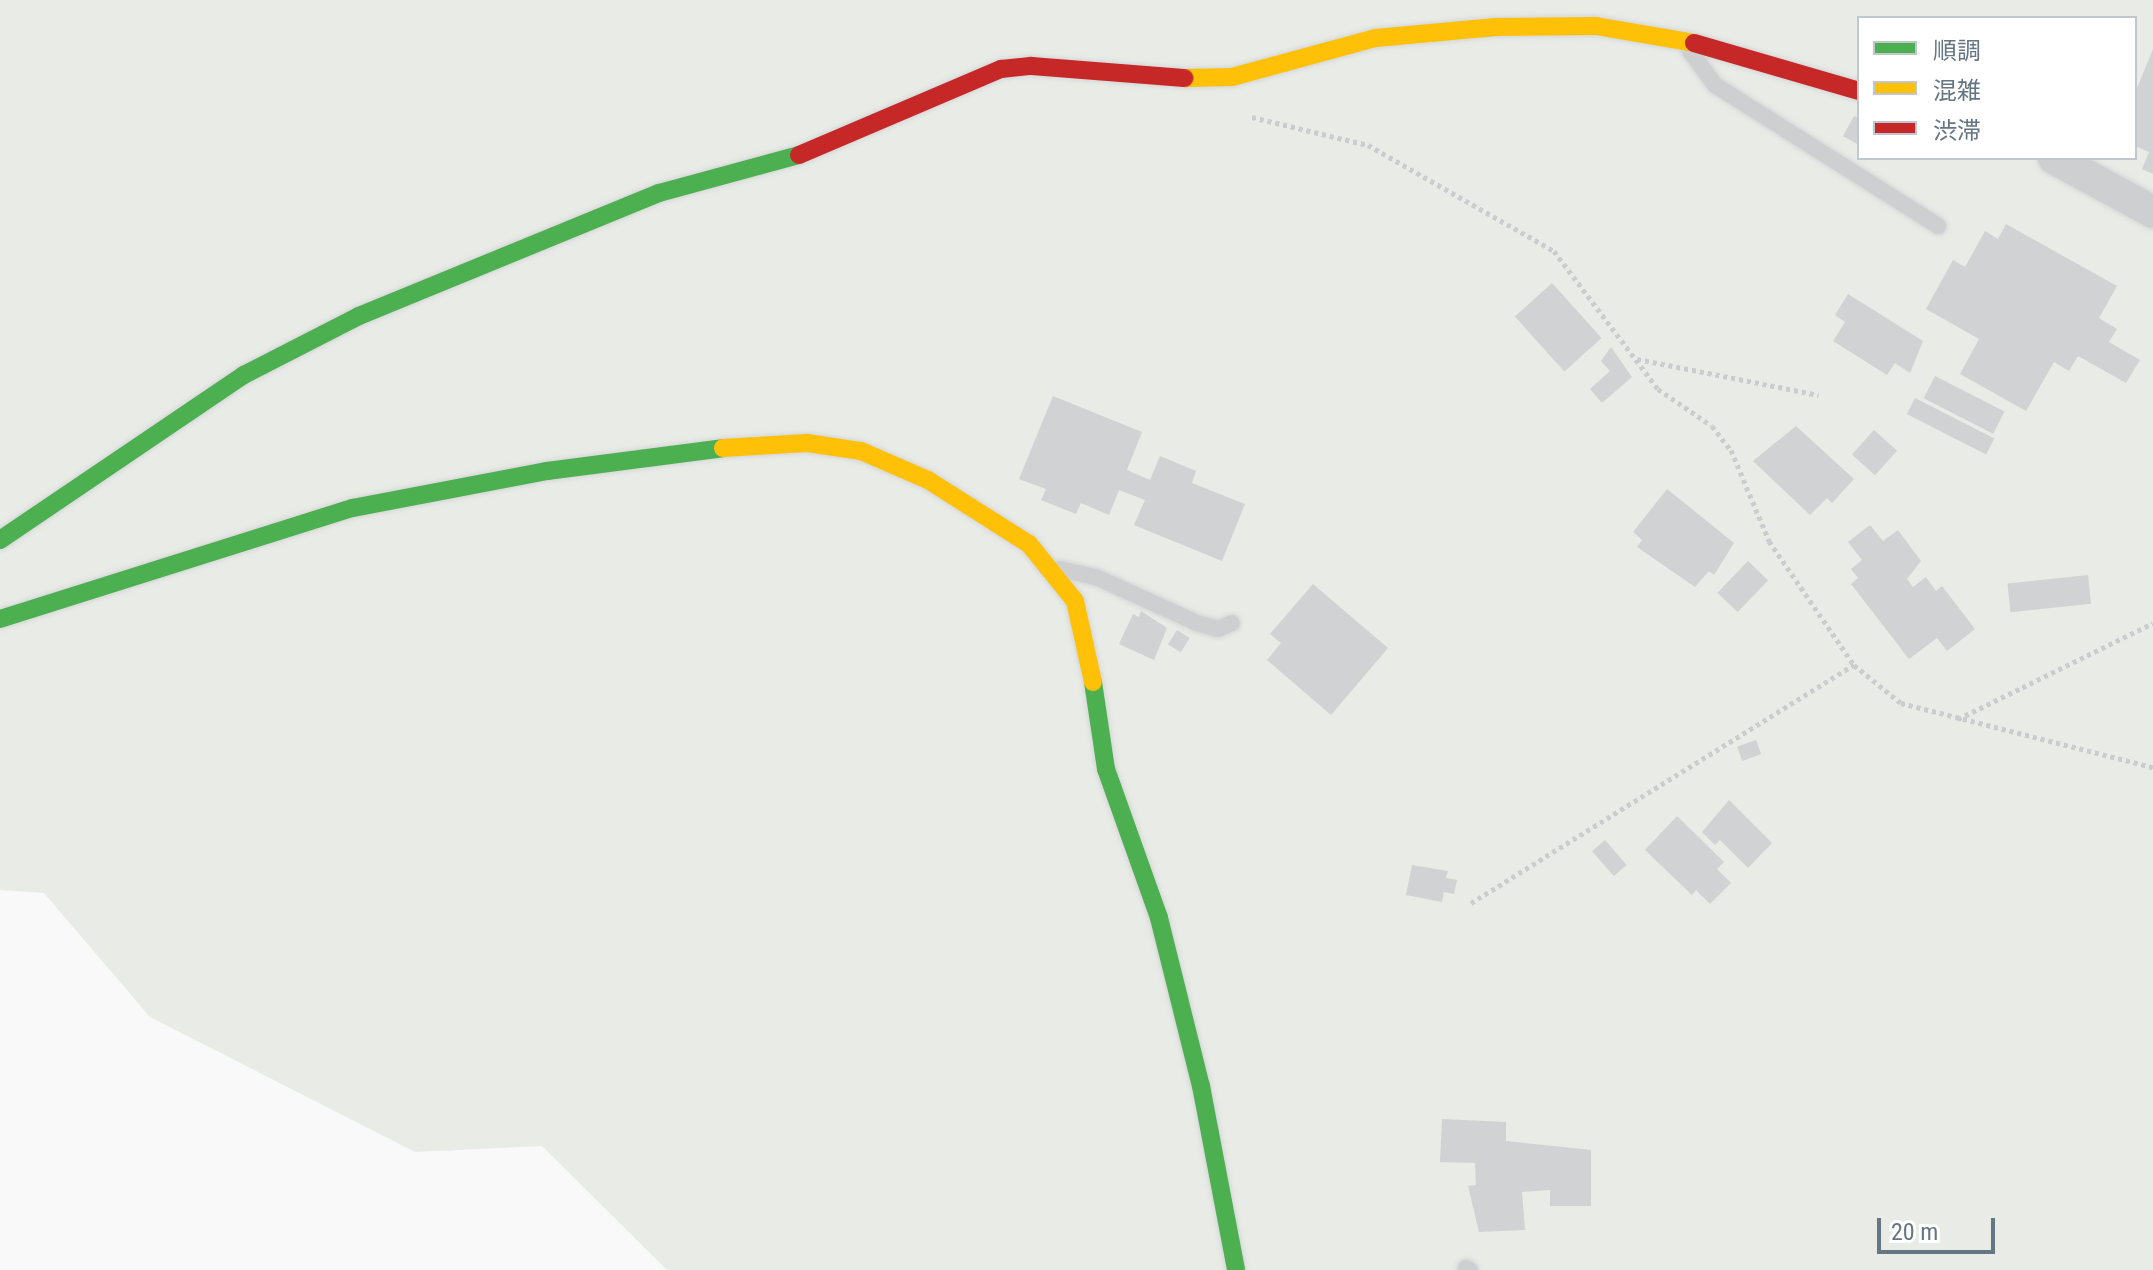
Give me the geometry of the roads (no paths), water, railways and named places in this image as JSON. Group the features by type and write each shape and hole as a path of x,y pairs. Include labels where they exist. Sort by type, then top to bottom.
{"street":[{"path":"0,540 244,375 359,316 659,193 812,151 1001,69 1031,66 1151,79 1232,77 1376,38 1495,27 1634,28 1857,90"},
{"path":"2058,160 2153,212"},
{"path":"0,619 353,508 547,471 745,445 807,443 861,451 928,480 999,522 1051,567 1075,601 1089,654 1106,769 1159,918 1201,1086 1236,1270"}],"lane":[{"path":"1682,40 1715,85 1938,226"},
{"path":"1051,567 1096,577 1197,623 1218,629 1232,623"}]}
